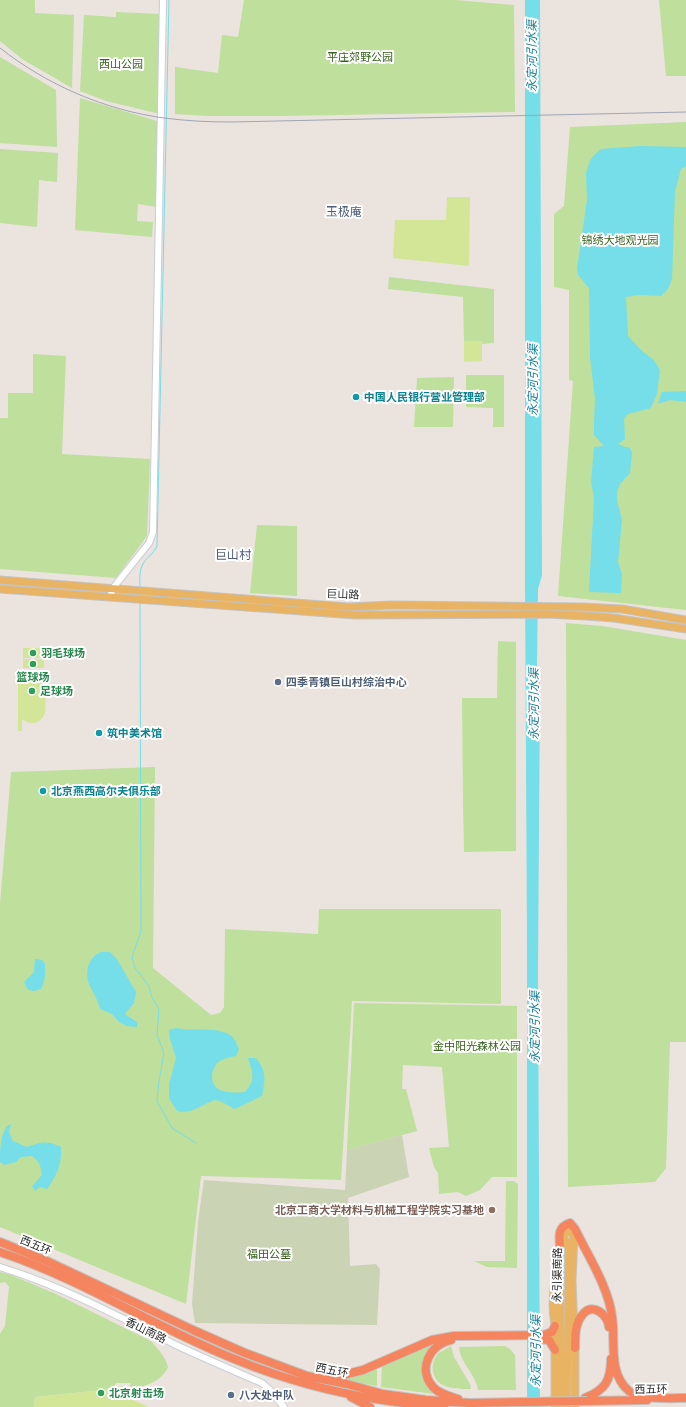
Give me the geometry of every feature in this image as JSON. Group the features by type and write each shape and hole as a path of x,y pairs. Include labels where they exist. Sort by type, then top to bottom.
{"highway":[{"path":"560,1246 560,1230 564,1225 570,1223 575,1229 608,1297 612,1316 614,1362 618,1377 630,1392 646,1397 686,1399"},
{"name":"西五环","path":"0,1242 50,1262 245,1354 307,1376 347,1384 374,1399 571,1405 586,1400 686,1399"},
{"name":"西五环","path":"0,1252 46,1270 193,1341 249,1365 299,1382 344,1393 374,1399 444,1407"},
{"path":"575,1348 575,1334 578,1322 584,1313 590,1310 605,1314 609,1322 610,1332 611,1366 609,1377 605,1386 586,1400"},
{"path":"549,1337 556,1326"},
{"path":"307,1376 347,1375 363,1370 440,1337 549,1337"},
{"path":"470,1403 446,1395 433,1387 426,1375 426,1368 432,1351 440,1344 451,1340 522,1337"},
{"path":"549,1337 555,1350"}],"main road":[{"name":"巨山路","path":"0,580 148,590 244,600 348,607 392,605 546,606 622,609 686,620"},
{"name":"巨山路","path":"0,589 355,615 546,614 614,618 686,629"},
{"path":"560,1246 565,1233 570,1231 574,1236 572,1281 575,1348 571,1405"},
{"name":"永引渠南路","path":"561,1407 560,1246 566,1241 568,1242 571,1405"},
{"path":"555,1407 556,1326 554,1318 554,1287 560,1262"}],"street":[{"path":"110,597 113,588 149,543 153,532 163,0"},
{"name":"香山南路","path":"0,1267 24,1274 61,1289 180,1347 262,1383 284,1407"}],"green space":[{"path":"0,0 35,0 35,13 74,15 72,88 22,59 0,41"},
{"name":"平庄郊野公园","path":"244,0 456,0 514,5 515,112 281,116 207,116 175,114 175,67 218,73 222,35 238,37"},
{"path":"659,0 686,0 686,76 666,76"},
{"name":"西山公园","path":"116,12 160,14 160,114 106,101 80,91 84,15 116,17"},
{"path":"0,57 56,90 57,147 0,143"},
{"path":"80,98 157,121 157,207 138,204 137,221 153,222 152,237 75,230"},
{"name":"锦绣大地观光园","path":"686,122 686,610 558,596 573,381 569,380 569,290 554,287 554,214 564,206 570,127"},
{"path":"0,149 58,153 57,182 39,180 37,227 0,223"},
{"path":"447,197 470,197 469,266 393,258 395,220 446,220"},
{"path":"389,277 494,289 494,343 482,344 482,341 464,341 463,297 388,289"},
{"path":"464,341 482,341 482,361 464,362"},
{"path":"33,354 66,356 62,454 150,459 147,536 116,578 0,569 0,418 8,418 8,393 33,393"},
{"path":"466,375 504,375 504,427 493,427 493,408 466,407"},
{"path":"454,377 453,427 414,427 417,378"},
{"path":"257,525 297,526 297,596 250,593"},
{"path":"566,623 602,626 686,640 686,1042 670,1042 666,1168 655,1182 568,1187"},
{"path":"498,641 516,642 516,851 464,852 462,698 497,698"},
{"name":"羽毛球场","path":"23,648 44,648 44,658 23,658"},
{"name":"篮球场","path":"23,659 44,659 44,668 23,668"},
{"path":"18,671 21,671 21,676 26,672 36,672 43,679 46,690 45,713 43,717 35,723 28,723 22,719 22,731 18,731"},
{"path":"155,767 153,968 211,1015 220,1013 224,1007 225,929 318,934 319,909 501,909 501,1004 352,1001 341,1180 201,1176 186,1304 0,1227 0,904 11,772"},
{"name":"金中阳光森林公园","path":"354,1003 517,1006 517,1177 492,1177 480,1190 466,1196 458,1192 439,1194 438,1173 434,1167 429,1148 449,1147 442,1067 403,1065 402,1089 406,1089 417,1131 347,1150"},
{"name":"福田公墓","path":"402,1135 409,1177 348,1198 350,1266 376,1264 380,1269 377,1325 195,1323 192,1304 198,1221 204,1180 345,1190 347,1150"},
{"path":"506,1181 514,1181 518,1184 517,1268 487,1267 474,1261 505,1261"},
{"path":"0,1272 11,1275 56,1294 151,1341 165,1359 168,1367 157,1380 131,1389 130,1383 116,1383 113,1389 35,1397 34,1407 0,1407 0,1334 5,1326 9,1287 5,1282 0,1283"},
{"path":"433,1342 434,1345 427,1353 428,1386 434,1394 381,1387 382,1364"},
{"path":"451,1346 454,1357 470,1384 471,1389 445,1386 435,1377 433,1372 433,1363 437,1355"},
{"path":"505,1346 515,1355 516,1390 478,1390 477,1384 462,1358 459,1347"},
{"path":"377,1366 377,1386 339,1379"},
{"name":"北京射击场","path":"121,1386 127,1387 128,1398 149,1407 34,1407 35,1397 113,1389"}],"water":[{"name":"永定河引水渠","path":"525,0 540,0 542,575 538,589 537,665 540,683 538,971 540,1407 527,1407"},
{"path":"640,146 686,147 686,166 681,169 675,192 672,279 668,289 661,296 640,295 626,297 628,336 642,351 654,360 660,370 657,394 651,408 628,414 624,419 625,439 618,444 630,448 632,453 630,473 620,484 617,492 617,500 622,520 618,562 622,574 621,593 589,592 594,497 591,482 594,447 604,446 594,435 595,399 590,357 589,288 578,275 577,269 587,200 586,173 593,156 601,149"},
{"path":"686,391 686,402 670,400 658,404 662,392"},
{"path":"101,952 110,952 117,959 136,992 134,1003 125,1014 137,1022 137,1027 127,1026 119,1022 112,1014 100,1009 89,983 87,972 91,960"},
{"path":"35,959 42,960 45,964 45,973 44,983 41,989 34,991 28,990 24,982 34,972"},
{"path":"176,1028 220,1031 233,1037 239,1049 236,1056 224,1059 217,1063 213,1071 212,1080 216,1088 220,1090 245,1092 252,1080 248,1058 256,1058 264,1072 262,1096 235,1109 223,1102 215,1100 187,1112 177,1111 169,1098 169,1084 176,1058 170,1039 169,1030"},
{"path":"11,1124 9,1132 13,1141 27,1147 44,1142 52,1143 61,1147 61,1159 58,1170 47,1189 40,1187 35,1191 32,1186 42,1175 39,1164 32,1156 21,1157 16,1162 4,1165 0,1162 1,1140 6,1127"}],"waterway":[{"path":"140,588 141,568 157,546 169,0"},
{"path":"140,603 141,931 132,957 135,968 149,986 152,998 159,1009 157,1035 164,1053 157,1101 172,1128 196,1143"}],"railway":[{"path":"0,48 37,73 78,94 120,109 181,120 232,122 686,112"}],"place":[{"name":"中国人民银行营业管理部","path":"356,397"},
{"name":"羽毛球场","path":"33,653"},
{"name":"篮球场","path":"33,664"},
{"name":"四季青镇巨山村综治中心","path":"278,682"},
{"name":"足球场","path":"32,691"},
{"name":"筑中美术馆","path":"99,733"},
{"name":"北京燕西高尔夫俱乐部","path":"43,791"},
{"name":"北京工商大学材料与机械工程学院实习基地","path":"492,1210"},
{"name":"北京射击场","path":"101,1393"},
{"name":"八大处中队","path":"231,1395"}],"district":[{"name":"玉极庵","path":"344,212"},
{"name":"巨山村","path":"233,555"}]}
